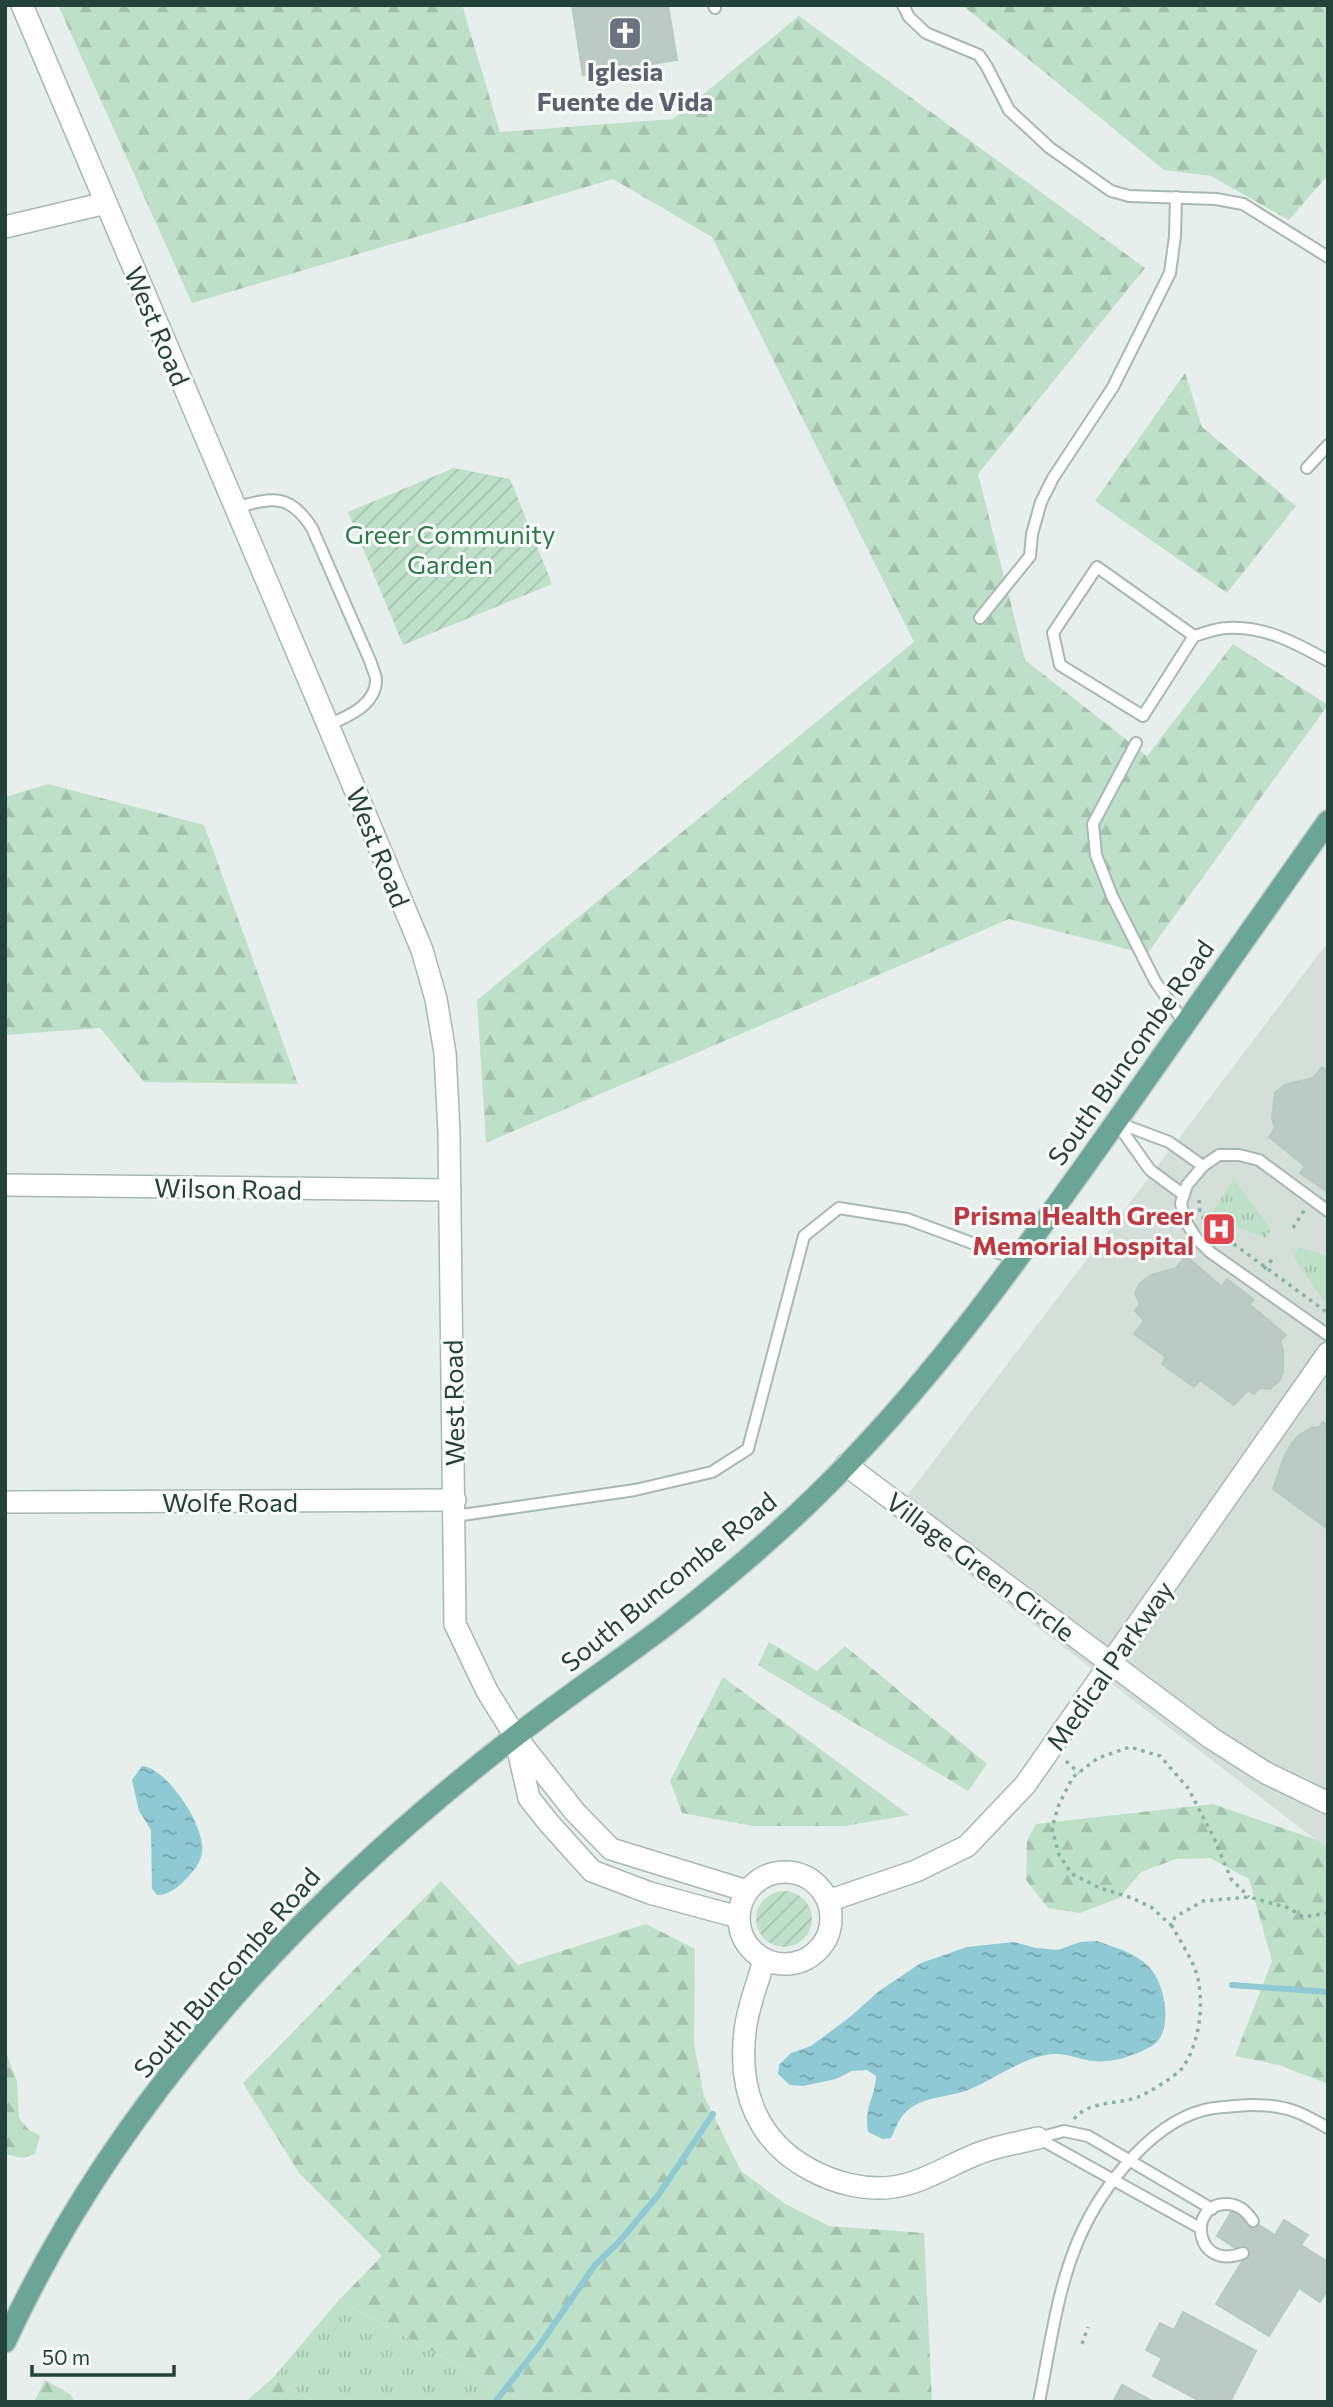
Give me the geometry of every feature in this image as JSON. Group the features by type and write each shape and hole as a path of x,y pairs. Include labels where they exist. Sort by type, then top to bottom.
{"main road":[{"name":"South Buncombe Road","path":"6,2338 108,2158 161,2084 290,1934 405,1825 515,1736 668,1624 734,1571 791,1520 901,1408 953,1346 1018,1260 1328,821"}],"street":[{"name":"West Road","path":"22,5 422,950 436,999 445,1053 450,1191 456,1624 487,1691 515,1736"},
{"path":"5,227 106,203"},
{"name":"Wilson Road","path":"5,1185 450,1191"},
{"name":"Medical Parkway","path":"828,1901 916,1871 967,1846 1025,1784 1328,1353"},
{"name":"Village Green Circle","path":"846,1465 1211,1738 1266,1773 1328,1803"},
{"name":"Wolfe Road","path":"5,1502 455,1508"},
{"path":"515,1736 575,1812 611,1849 747,1891"},
{"path":"515,1736 529,1798 592,1871 650,1893 738,1917"},
{"path":"790,1872 810,1879 821,1889 828,1901 831,1917 829,1933 822,1947 810,1958 795,1964 779,1965 764,1960 753,1952 740,1931 740,1903 757,1881 769,1874 790,1872"},
{"path":"764,1960 745,2031 748,2095 753,2113 774,2142 796,2162 826,2178 863,2187 893,2187 947,2169 976,2154 1038,2138"}],"lane":[{"path":"902,5 909,17 926,33 979,55 1009,110 1050,148 1111,191 1129,196 1216,199 1243,204 1328,257"},
{"path":"980,618 1030,556 1032,534 1041,502 1053,478 1113,387 1170,273 1176,197"},
{"path":"1307,468 1328,445"},
{"path":"234,508 267,499 284,500 302,512 312,528 366,651 376,681 367,703 351,715 328,725"},
{"path":"1194,636 1097,567 1053,634 1060,665 1143,716 1194,636 1227,628 1252,630 1285,638 1328,661"},
{"path":"1136,743 1093,824 1096,855 1112,896 1155,981 1185,1024"},
{"path":"1116,1122 1168,1142 1203,1166"},
{"path":"1116,1122 1150,1170 1184,1195"},
{"path":"1328,1211 1259,1160 1239,1155 1219,1155 1203,1166 1187,1185 1181,1203 1184,1219 1196,1239 1210,1252 1328,1335"},
{"path":"455,1508 635,1490 712,1472 748,1449 804,1236 839,1208 907,1219 1018,1260"},
{"path":"1039,2402 1059,2306 1074,2251 1094,2210 1129,2161 1148,2141 1168,2127 1203,2110 1250,2105 1293,2110 1328,2128"},
{"path":"1038,2138 1064,2131 1087,2136 1212,2209"},
{"path":"1038,2138 1200,2228"},
{"path":"1243,2253 1228,2257 1211,2252 1205,2245 1200,2228 1206,2214 1220,2205 1237,2206 1253,2221"}],"path":[{"path":"1202,1193 1199,1199 1200,1213 1209,1226 1328,1313"},
{"path":"1294,1203 1312,1216"},
{"path":"1072,2121 1077,2114 1100,2105 1139,2097 1182,2070 1196,2040 1200,2005 1198,1978 1172,1926 1151,1907 1100,1888 1072,1874 1059,1855 1052,1828 1059,1804 1073,1777 1098,1758 1130,1747 1160,1756 1188,1788 1214,1838 1231,1879 1249,1897"},
{"path":"1066,1761 1079,1773"},
{"path":"1172,1926 1175,1917 1203,1901 1249,1897 1289,1908 1303,1917 1328,1913"},
{"path":"1082,2344 1088,2327"}],"shaded area":[{"name":"Prisma Health Greer Memorial Hospital","path":"1328,942 1328,1849 892,1516"}],"green space":[{"path":"58,5 462,5 500,132 673,119 799,16 1145,268 978,474 1025,660 1147,756 1233,644 1328,705 1147,954 1009,919 486,1143 477,1000 914,642 712,237 613,179 192,303"},
{"path":"962,5 1328,5 1328,175 1289,220 1211,176 1164,170"},
{"path":"1185,373 1202,427 1296,506 1227,593 1095,501"},
{"name":"Greer Community Garden","path":"454,468 510,479 552,584 403,645 348,512"},
{"path":"48,784 204,825 298,1084 144,1082 100,1028 5,1035 5,797"},
{"path":"1234,1179 1271,1229 1266,1238 1209,1217"},
{"path":"1299,1247 1328,1256 1328,1308 1293,1256"},
{"path":"769,1642 817,1671 845,1646 987,1764 968,1791 758,1665"},
{"path":"723,1677 909,1815 845,1826 753,1826 682,1813 670,1781"},
{"path":"1213,1804 1317,1840 1328,1849 1328,2084 1279,2065 1235,2056 1272,1961 1249,1879 1210,1858 1176,1859 1141,1872 1119,1898 1080,1913 1048,1908 1026,1880 1027,1841 1036,1824"},
{"path":"441,1881 518,1965 646,1924 695,1949 694,2044 704,2096 741,2171 784,2203 829,2226 924,2233 932,2402 524,2402 339,2300 382,2256 299,2173 243,2083"},
{"path":"778,1891 790,1891 800,1895 808,1903 812,1919 808,1935 800,1943 790,1947 778,1947 768,1943 760,1935 756,1925 756,1913 760,1903 768,1895"},
{"path":"5,2050 17,2081 19,2118 28,2129 40,2136 35,2154 23,2158 5,2154"},
{"path":"339,2300 524,2402 316,2402 272,2379"},
{"path":"272,2379 316,2402 245,2402"},
{"path":"45,2380 70,2394 75,2402 34,2402"}],"water":[{"path":"142,1766 152,1769 173,1787 191,1814 202,1841 201,1856 194,1871 176,1888 161,1895 157,1895 152,1889 151,1830 139,1811 132,1780"},
{"path":"1097,1941 1138,1958 1149,1967 1159,1983 1165,2003 1165,2025 1157,2042 1140,2052 1102,2061 1056,2054 1033,2058 968,2090 934,2098 910,2108 898,2122 891,2138 883,2139 868,2132 867,2115 876,2076 867,2070 852,2071 836,2079 803,2086 790,2085 778,2074 779,2065 791,2053 811,2046 879,1991 921,1963 967,1947 1014,1942 1058,1950 1080,1942"}],"building":[{"name":"Iglesia Fuente de Vida","path":"572,5 668,5 677,60 583,75"},
{"path":"1322,1067 1328,1071 1328,1192 1300,1173 1305,1166 1269,1137 1275,1128 1272,1119 1275,1093 1285,1085 1313,1078"},
{"path":"1186,1256 1222,1287 1227,1279 1254,1300 1249,1304 1286,1335 1280,1341 1283,1349 1283,1372 1280,1380 1270,1389 1260,1388 1254,1394 1248,1390 1234,1405 1200,1380 1194,1387 1162,1364 1166,1357 1134,1334 1144,1321 1135,1311 1140,1304 1135,1294 1139,1284 1151,1275 1176,1268"},
{"path":"1323,1422 1328,1426 1328,1529 1273,1489 1292,1443 1298,1436 1311,1428 1319,1427"},
{"path":"1233,2209 1275,2235 1284,2220 1308,2235 1301,2245 1328,2262 1328,2289 1320,2302 1299,2288 1269,2336 1216,2304 1246,2255 1217,2236"},
{"path":"1183,2312 1256,2351 1230,2402 1202,2402 1153,2376 1162,2358 1146,2350 1160,2323 1174,2330"},
{"path":"1122,2385 1154,2402 1113,2402"}],"waterway":[{"path":"1232,1985 1328,1992"},
{"path":"495,2402 539,2346 595,2265 619,2242 659,2194 713,2114"}],"place":[{"name":"Iglesia Fuente de Vida","path":"625,33"},
{"name":"Prisma Health Greer Memorial Hospital","path":"1219,1229"}]}
